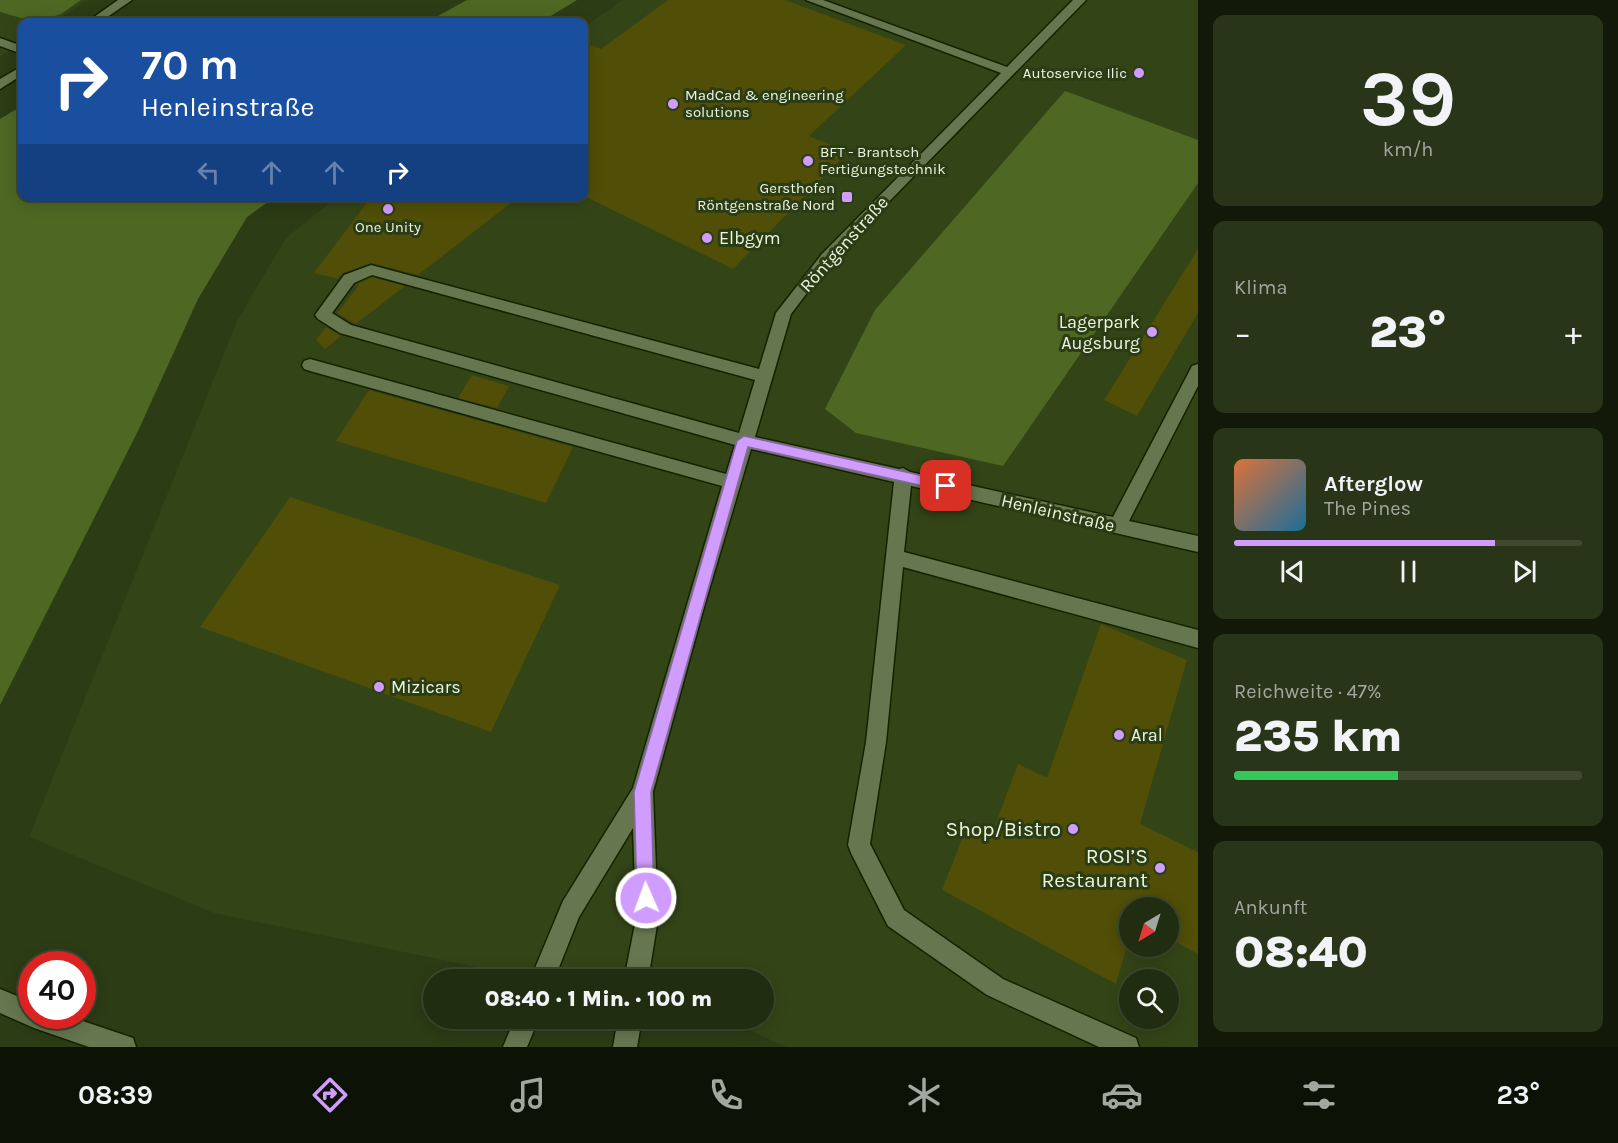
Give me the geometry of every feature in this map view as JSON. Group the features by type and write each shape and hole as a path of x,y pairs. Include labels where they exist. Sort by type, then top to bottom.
{"street":[{"path":"99,18 126,0"},
{"path":"812,0 1009,72"},
{"name":"Röntgenstraße","path":"546,969 571,909 642,792 731,482 784,314 827,257 1076,1"},
{"path":"0,42 18,49"},
{"path":"0,85 18,73"},
{"name":"Henleinstraße","path":"764,376 371,270 349,279 323,315 346,329 744,441 1198,544"},
{"path":"310,365 731,482"},
{"path":"1117,527 1198,370"},
{"path":"903,476 876,742 859,845 896,918 995,987 1127,1047"},
{"path":"895,557 1198,639"},
{"name":"Röntgenstraße","path":"638,969 646,919 642,792"},
{"path":"0,1001 18,1009"},
{"path":"73,1029 124,1047"},
{"path":"515,1047 522,1029"},
{"path":"625,1047 628,1029"}],"shaded area":[{"path":"0,0 87,0 60,18 18,18 18,45 0,57"},
{"path":"0,0 81,0 61,14 48,18 21,18 0,12"},
{"path":"467,0 577,0 548,18 434,18"},
{"path":"623,0 1198,0 1198,1047 787,1047 746,1029 774,1029 774,969 486,969 214,913 29,837 238,319 286,238 332,201 588,201 588,24"},
{"path":"1065,91 1198,140 1198,183 1003,466 856,433 825,409 875,310"},
{"path":"18,110 18,201 269,201 247,217 198,299 138,431 0,705 0,119"}],"building":[{"path":"668,0 785,0 906,45 809,136 848,152 733,269 588,198 588,44 601,49"},
{"path":"368,201 514,201 418,275 372,263 343,273 338,279 314,273"},
{"path":"1198,249 1198,313 1137,416 1104,400"},
{"path":"372,277 405,286 356,324 337,313 359,285 357,284"},
{"path":"326,327 341,336 325,349 316,340"},
{"path":"472,375 509,386 497,408 458,398"},
{"path":"369,390 573,447 546,503 336,441"},
{"path":"290,497 560,585 491,732 200,627"},
{"path":"1101,624 1187,660 1140,824 1198,852 1198,954 1179,944 1179,897 1119,897 1119,957 1124,957 1116,984 942,890 968,824 991,836 1018,764 1047,778"}],"place":[{"name":"Autoservice Ilic","path":"1139,73"},
{"name":"MadCad & engineering solutions","path":"673,104"},
{"name":"BFT - Brantsch Fertigungstechnik","path":"808,161"},
{"name":"Gersthofen Röntgenstraße Nord","path":"847,197"},
{"name":"One Unity","path":"388,209"},
{"name":"Elbgym","path":"707,238"},
{"name":"Lagerpark Augsburg","path":"1152,332"},
{"name":"Mizicars","path":"379,687"},
{"name":"Aral","path":"1119,735"},
{"name":"Shop/Bistro","path":"1073,829"},
{"name":"ROSI’S Restaurant","path":"1160,868"}],"route":[{"path":"646,898 642,792 744,441 946,486"}]}
